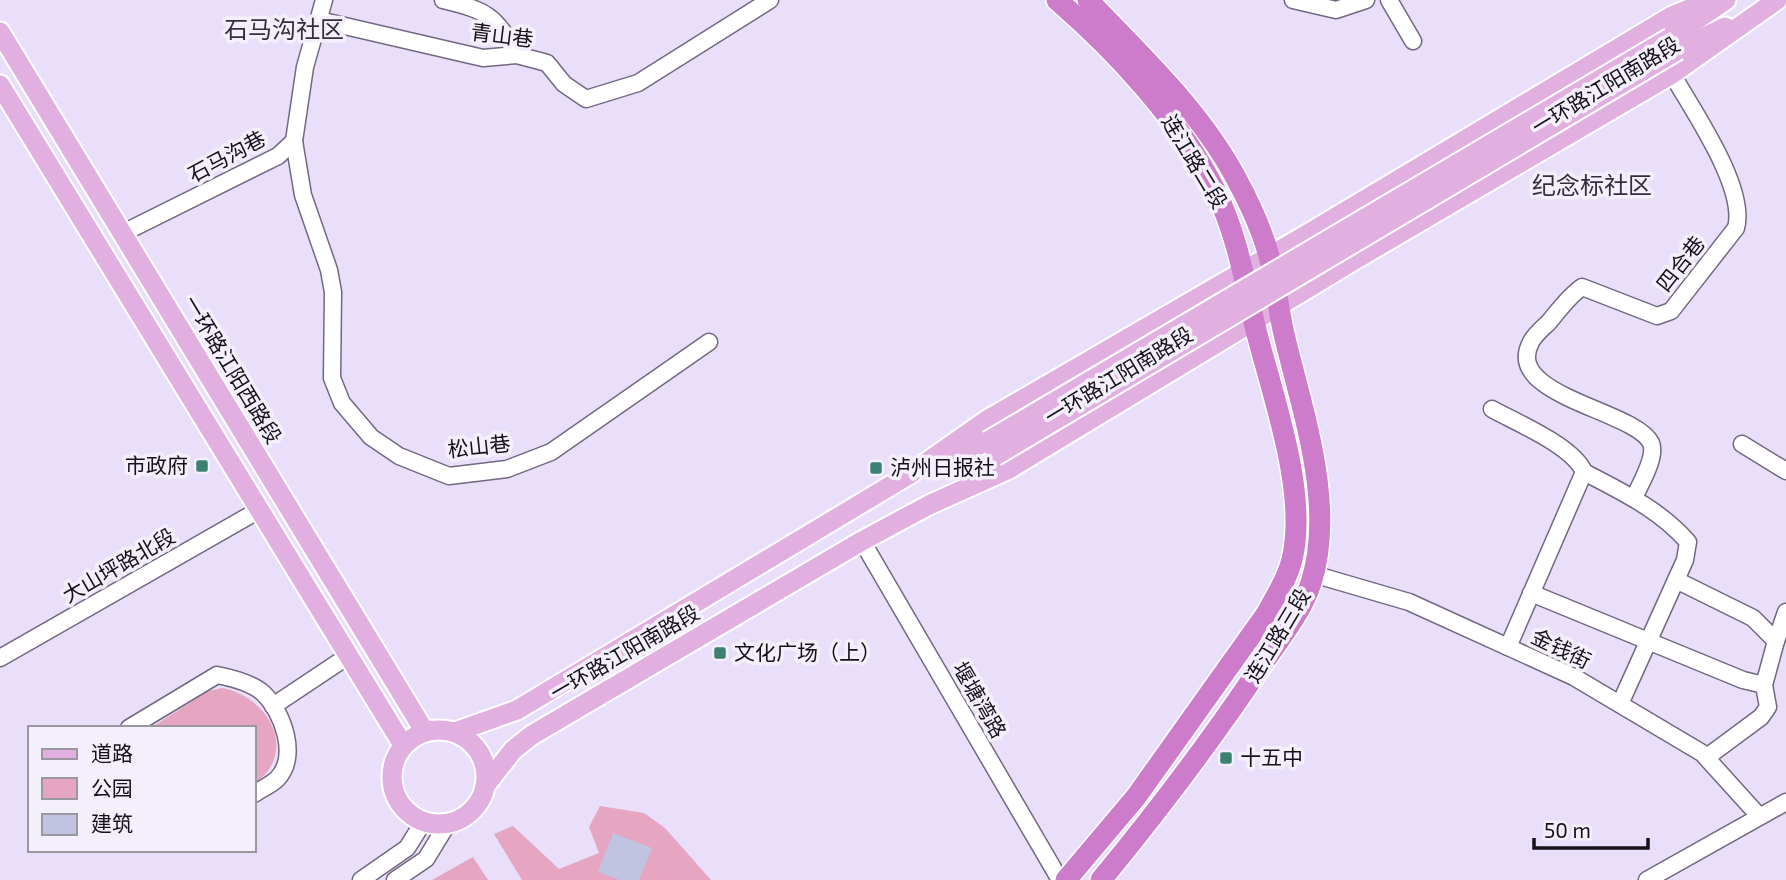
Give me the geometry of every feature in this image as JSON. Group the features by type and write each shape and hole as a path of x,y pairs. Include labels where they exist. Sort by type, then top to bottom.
{"highway":[{"name":"连江路二段","path":"1057,0 1170,117 1216,191 1244,271 1254,321"},
{"name":"连江路二段","path":"1088,0 1184,102 1236,178 1269,257 1278,307"},
{"name":"连江路三段","path":"1101,880 1162,807 1240,698 1287,627 1313,574 1318,535 1314,471 1278,307"},
{"name":"连江路三段","path":"1066,880 1136,797 1222,680 1285,580 1293,554 1291,473 1254,321"}],"main road":[{"name":"一环路江阳南路段","path":"455,732 517,710 910,474 987,420 1269,257 1672,16 1711,0"},
{"path":"1674,44 1726,0"},
{"name":"一环路江阳南路段","path":"485,786 513,750 532,735 862,541 929,505 1009,469 1379,246 1672,74 1769,5"},
{"path":"929,505 992,448 1674,44 1769,5"},
{"name":"一环路江阳西路段","path":"0,32 425,732"},
{"path":"0,85 403,746"},
{"path":"1351,208 1345,224 1352,240 1360,246 1379,246"},
{"path":"1176,310 1189,310 1207,323 1211,340 1208,350"},
{"path":"910,474 992,448"},
{"path":"425,732 455,732 467,738 483,760 485,786 476,806 459,819 448,823 424,821 412,815 395,795 392,769 403,746 425,732"}],"street":[{"name":"石马沟巷","path":"122,233 278,156 294,141 305,67 324,0"},
{"path":"443,0 474,8 499,22 517,55"},
{"name":"青山巷","path":"319,20 483,58 517,55 547,63 564,84 586,99 638,83 770,0"},
{"path":"1293,0 1336,10 1366,0"},
{"path":"1389,0 1413,41"},
{"name":"四合巷","path":"1634,498 1653,453 1650,442 1639,430 1550,389 1538,378 1529,360 1529,351 1530,342 1582,287 1657,316 1671,312 1736,228 1740,214 1733,185 1672,74"},
{"name":"松山巷","path":"294,141 303,195 329,270 332,292 332,378 342,403 370,437 399,456 449,475 507,470 551,452 709,342"},
{"path":"1492,409 1565,451 1580,463 1584,472 1634,498 1671,523 1688,542 1676,580 1620,704"},
{"path":"1742,443 1786,471"},
{"path":"1508,647 1584,472"},
{"name":"大山坪路北段","path":"0,658 259,510"},
{"name":"堰塘湾路","path":"862,541 1060,880"},
{"name":"金钱街","path":"1313,574 1409,602 1574,677 1707,757 1759,816"},
{"path":"1676,580 1753,618 1776,641"},
{"path":"1531,593 1649,642 1764,685"},
{"path":"1707,757 1761,717 1768,706 1764,685 1786,612"},
{"path":"273,706 348,656"},
{"path":"132,726 217,675 233,678 262,692 273,706 288,737 287,762 278,778 256,793"},
{"path":"1647,880 1786,803"},
{"path":"361,880 408,848 424,821"},
{"path":"395,880 426,859 448,823"}],"green space":[{"path":"222,688 238,693 264,713 272,727 276,742 275,757 268,771 256,782 256,726 154,726 208,691"},
{"path":"600,806 644,813 665,828 711,880 522,880 494,834 513,826 559,869 599,853 589,827"},
{"path":"473,857 488,880 432,880"}],"building":[{"path":"613,833 652,848 639,880 620,880 598,872"}],"place":[{"name":"市政府","path":"202,466"},
{"name":"泸州日报社","path":"876,468"},
{"name":"文化广场（上）","path":"720,653"},
{"name":"十五中","path":"1226,758"}],"district":[{"name":"石马沟社区","path":"284,30"},
{"name":"纪念标社区","path":"1592,186"}]}
